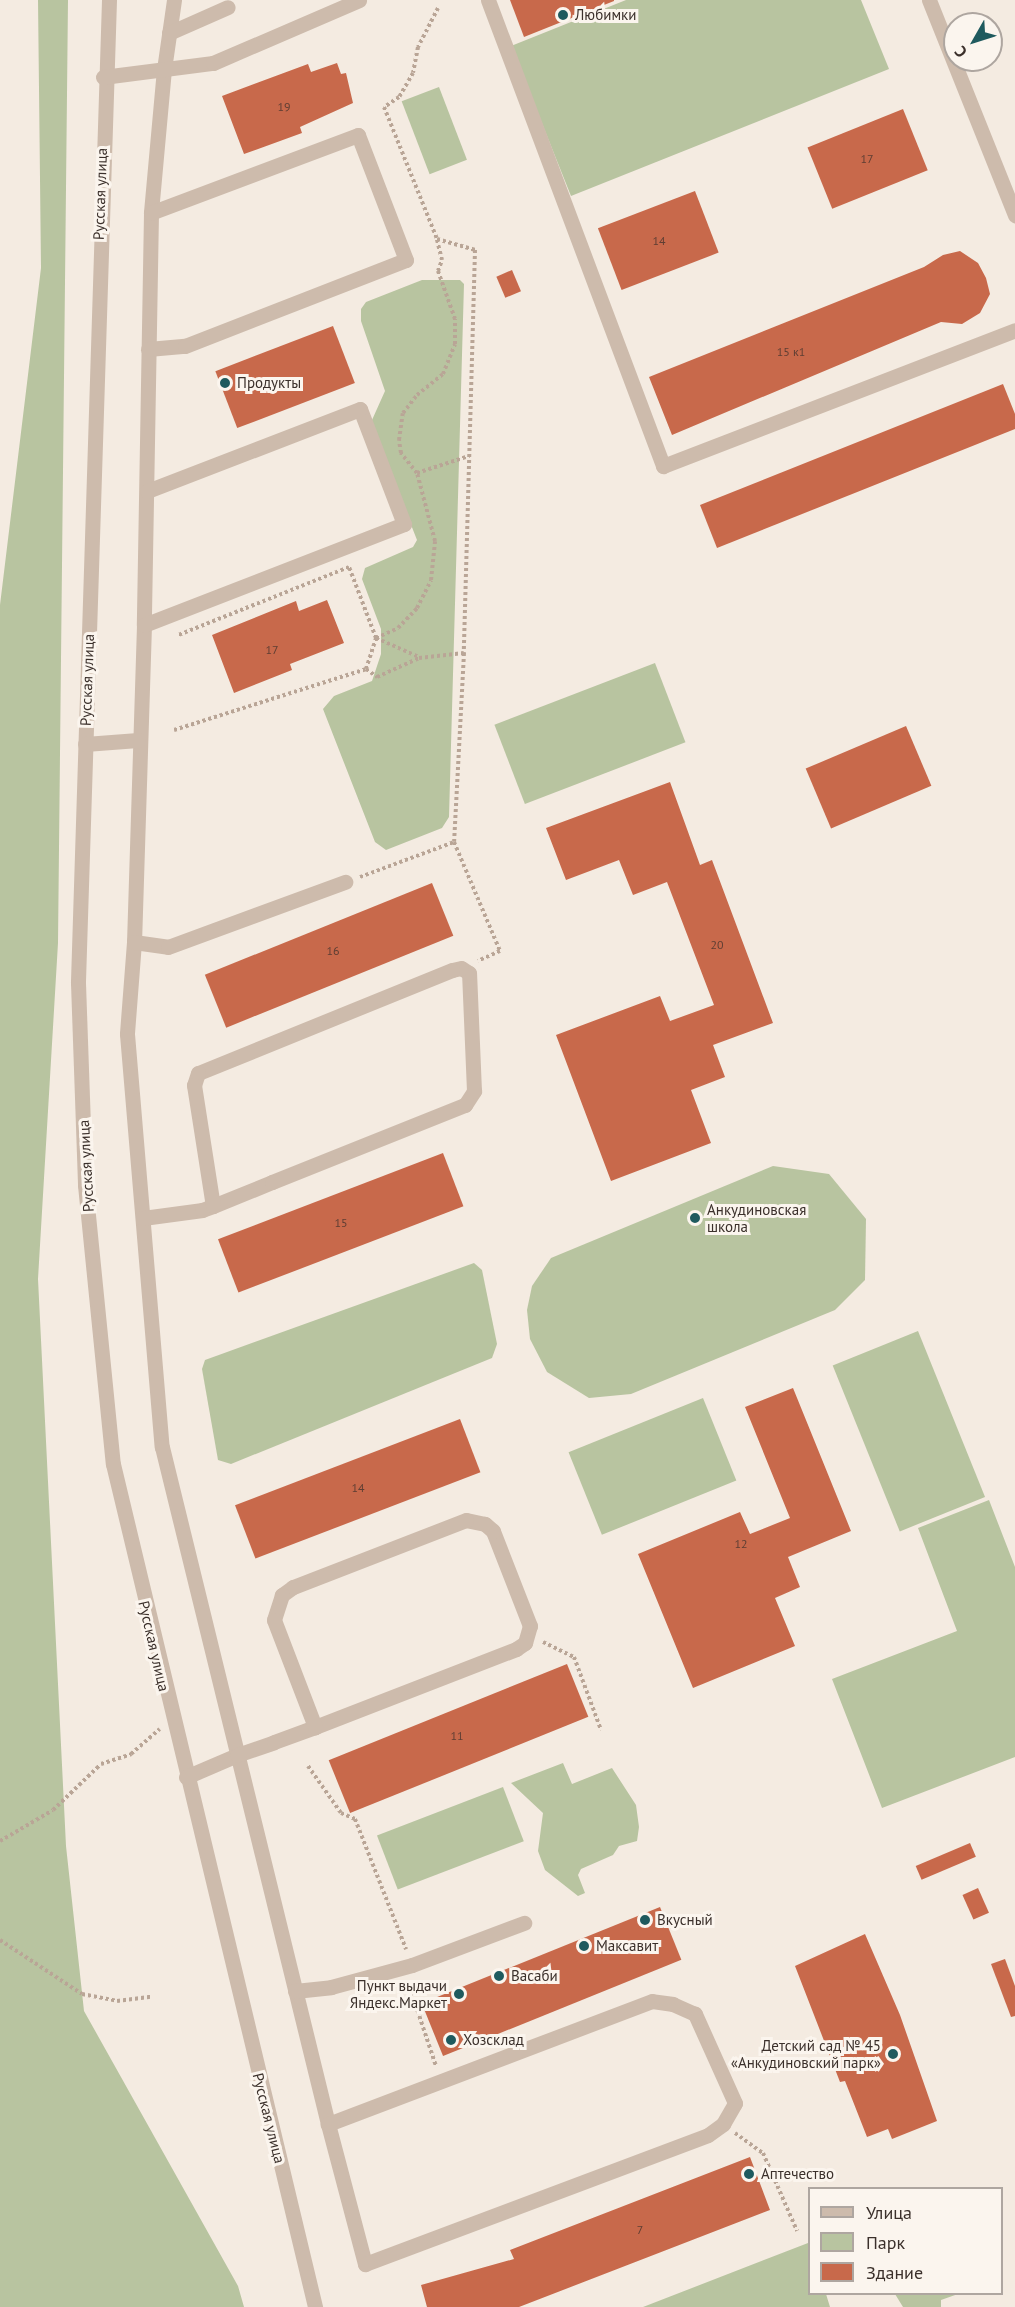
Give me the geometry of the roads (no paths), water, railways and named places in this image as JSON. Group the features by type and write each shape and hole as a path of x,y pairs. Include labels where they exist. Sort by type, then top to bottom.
{"street":[{"name":"Русская улица","path":"109,0 103,77 78,982 86,1185 113,1464 171,1720 315,2307"},
{"path":"174,0 164,69 151,213 144,625 138,740 134,942 127,1034 162,1447 328,2124 365,2264 708,2135 723,2124 735,2103 695,2014 673,2004 652,2001 328,2124"},
{"path":"103,77 213,63 359,0"},
{"path":"489,0 663,466 1015,330"},
{"path":"929,0 1015,215"},
{"path":"169,33 228,7"},
{"path":"148,349 185,346 406,260 358,135 151,213"},
{"path":"144,625 404,524 360,409 147,491"},
{"path":"85,744 138,740"},
{"path":"134,942 168,947 345,882"},
{"path":"143,1218 213,1206 465,1105 474,1091 469,973 461,968 452,970 198,1073 194,1085 213,1206"},
{"path":"186,1776 237,1755 315,1727 516,1649 529,1635 530,1626 493,1531 475,1520 466,1520 292,1587 278,1601 274,1620 315,1727"},
{"path":"295,1991 331,1987 408,1966 524,1923"}],"place":[{"name":"Любимки","path":"563,15"},
{"name":"Продукты","path":"225,383"},
{"name":"Анкудиновская школа","path":"695,1218"},
{"name":"Вкусный","path":"645,1920"},
{"name":"Максавит","path":"584,1946"},
{"name":"Васаби","path":"499,1976"},
{"name":"Пункт выдачи Яндекс.Маркет","path":"459,1994"},
{"name":"Хозсклад","path":"451,2040"},
{"name":"Детский сад № 45 «Анкудиновский парк»","path":"893,2054"},
{"name":"Аптечество","path":"749,2174"}]}
